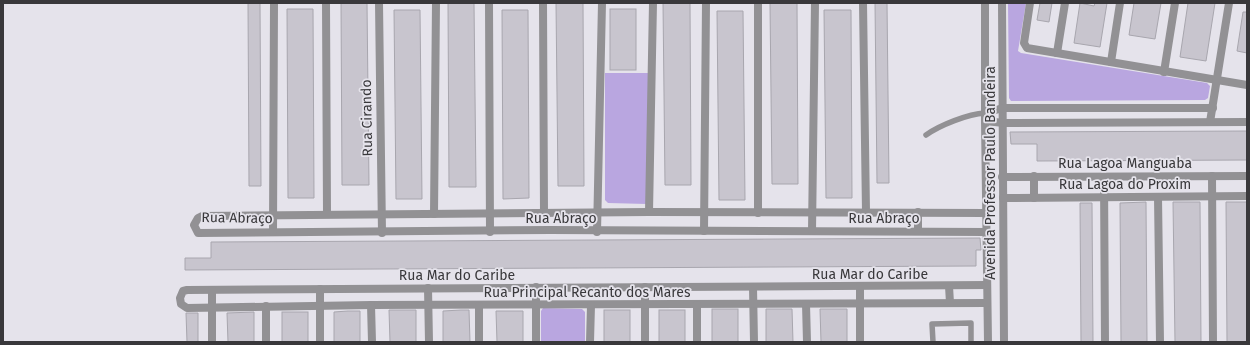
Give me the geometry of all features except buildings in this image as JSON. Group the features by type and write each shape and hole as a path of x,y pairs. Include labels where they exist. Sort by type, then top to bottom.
{"street":[{"path":"273,232 274,3"},
{"path":"326,3 327,214"},
{"name":"Rua Cirando","path":"378,3 382,233"},
{"path":"434,214 436,3"},
{"path":"488,3 490,232"},
{"path":"543,3 544,213"},
{"path":"597,232 602,3"},
{"path":"649,212 653,3"},
{"path":"704,231 706,3"},
{"path":"758,3 758,213"},
{"path":"812,231 815,3"},
{"path":"863,3 866,212"},
{"name":"Avenida Professor Paulo Bandeira","path":"985,3 988,342"},
{"name":"Avenida Professor Paulo Bandeira","path":"1002,3 1004,123 1002,177 1004,342"},
{"path":"1030,3 1024,43 1027,48 1247,86"},
{"path":"1057,53 1065,3"},
{"path":"1111,62 1120,3"},
{"path":"1164,72 1175,3"},
{"path":"1210,122 1229,3"},
{"path":"1118,107 1119,122"},
{"path":"985,117 1003,108 1213,108"},
{"path":"985,117 1004,123 1247,122"},
{"path":"1034,176 1034,198"},
{"path":"1104,176 1106,342"},
{"path":"1212,176 1213,342"},
{"name":"Rua Lagoa Manguaba","path":"1002,177 1247,176"},
{"name":"Rua Lagoa do Proxim","path":"1003,198 1247,196"},
{"path":"1158,197 1160,342"},
{"name":"Rua Abraço","path":"986,213 597,212 381,215 272,214 202,216 198,218 194,225 198,233 704,231 986,232"},
{"path":"918,212 918,231"},
{"name":"Rua Mar do Caribe","path":"187,308 180,304 180,298 183,291 536,287 987,285"},
{"path":"860,286 860,342"},
{"path":"949,286 950,303"},
{"path":"536,287 536,342"},
{"path":"645,287 645,342"},
{"path":"753,287 754,342"},
{"path":"428,288 429,342"},
{"path":"320,289 320,342"},
{"path":"212,290 212,342"},
{"name":"Rua Principal Recanto dos Mares","path":"187,308 372,305 535,306 987,303"},
{"path":"806,304 807,342"},
{"path":"372,305 372,342"},
{"path":"590,342 591,305"},
{"path":"697,305 697,342"},
{"path":"266,306 266,342"},
{"path":"478,306 479,342"}],"lane":[{"path":"926,135 933,130 976,113 985,117"},
{"path":"933,342 932,324 971,323 971,342"}],"shaded area":[{"path":"1008,3 1026,3 1018,51 1021,53 1207,83 1210,86 1208,98 1205,100 1011,101 1009,98"},
{"path":"605,73 649,73 647,204 608,203 605,200"},
{"path":"543,308 582,309 585,312 585,342 541,342 541,311"}]}
